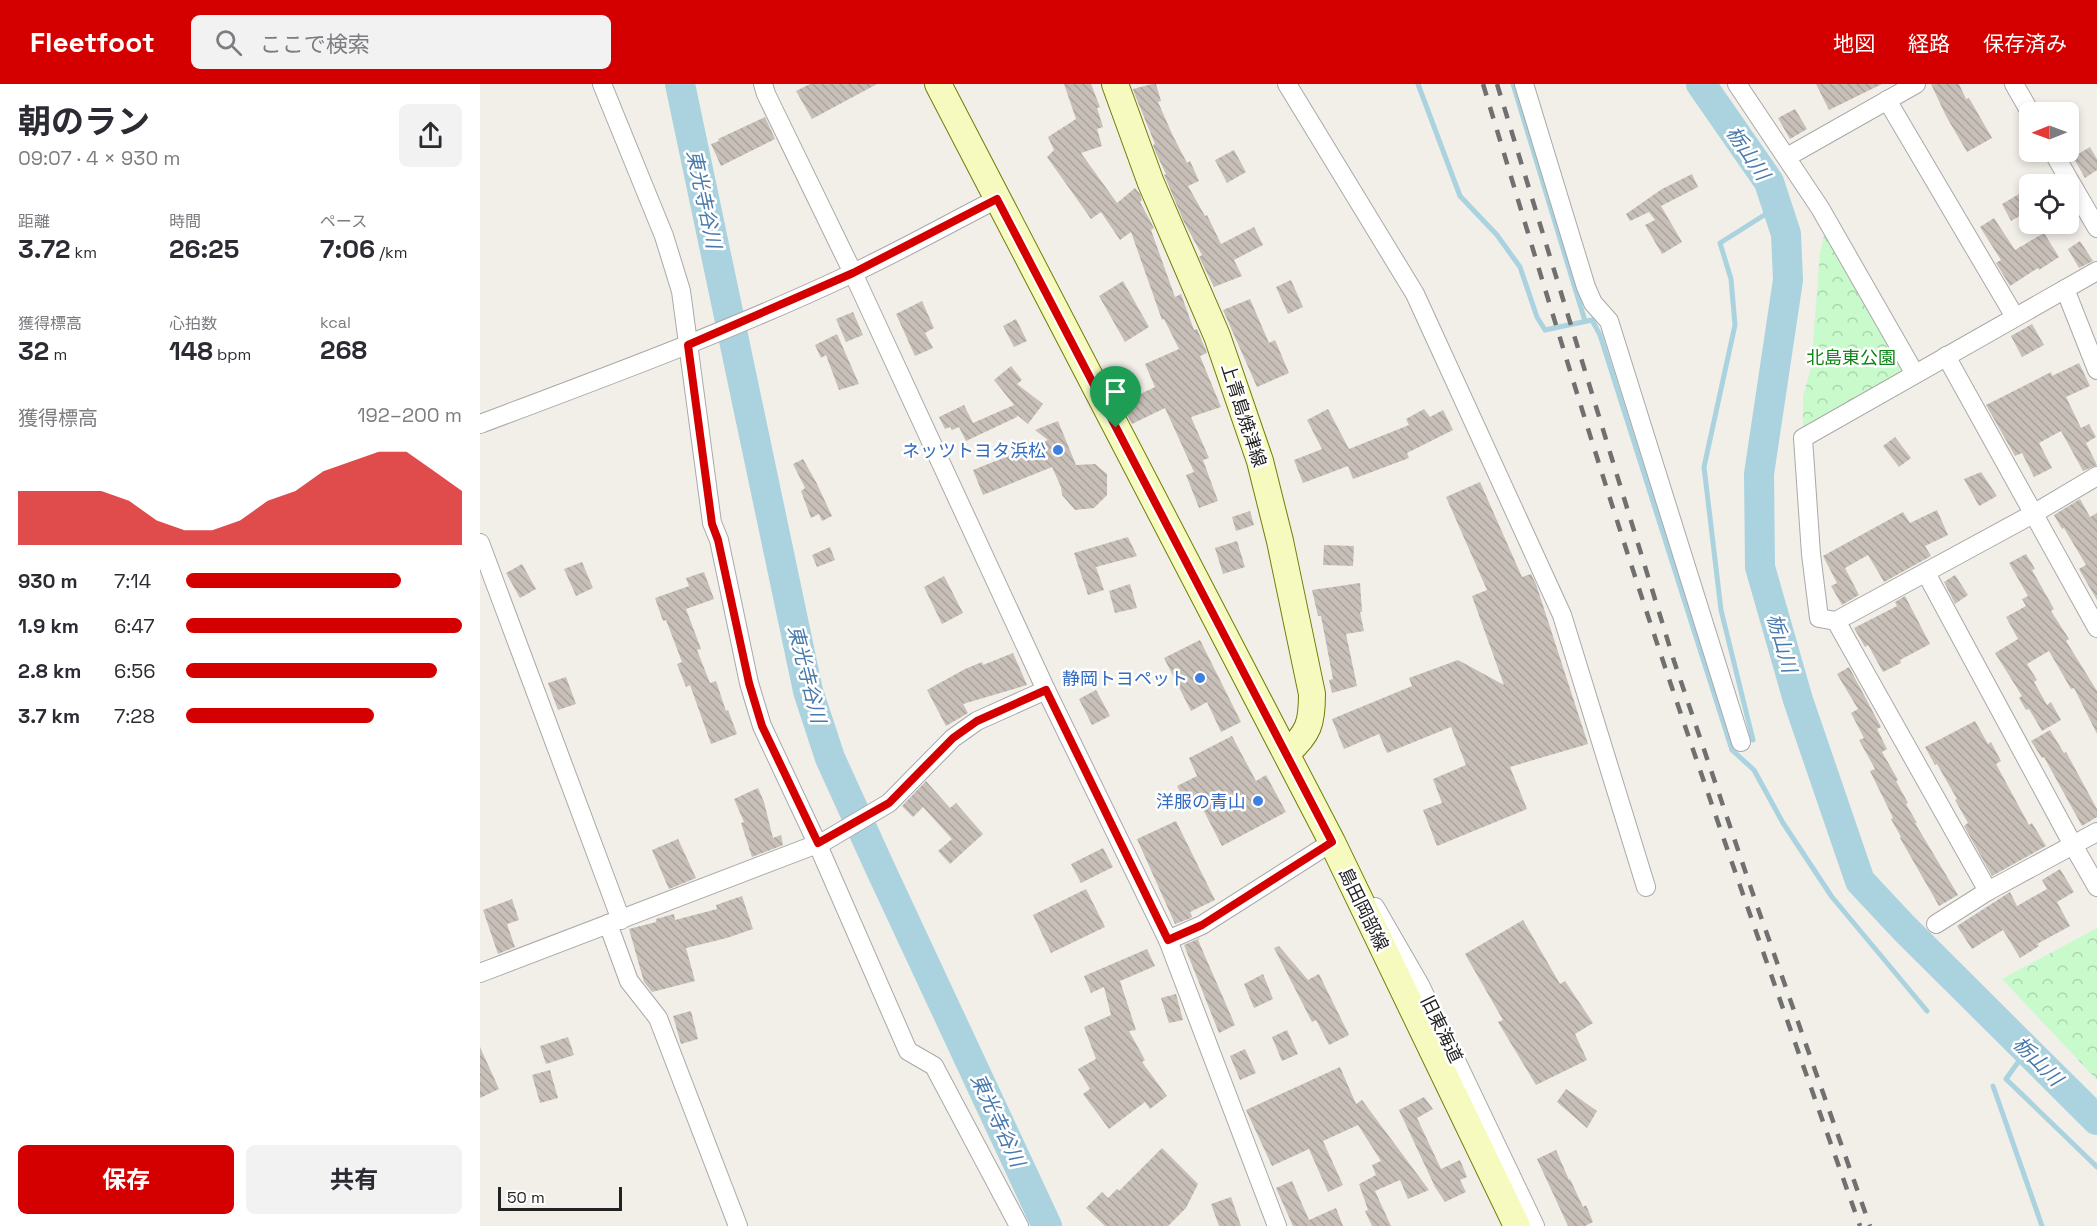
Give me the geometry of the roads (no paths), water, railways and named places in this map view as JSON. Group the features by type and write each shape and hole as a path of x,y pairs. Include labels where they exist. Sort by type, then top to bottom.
{"main road":[{"name":"島田岡部線","path":"938,84 1287,753 1517,1226"},
{"name":"上青島焼津線","path":"1115,84 1151,183 1217,336 1260,461 1280,541 1312,694 1312,714 1302,739 1287,753"}],"street":[{"path":"602,84 664,236 681,291 712,524 718,540 749,683 762,726 821,842 908,1052 934,1066 1019,1226"},
{"path":"763,84 1046,690 1168,940 1277,1226"},
{"path":"1287,84 1415,294 1557,604 1646,887"},
{"path":"1524,84 1586,287 1593,303 1609,321 1741,742"},
{"path":"1737,84 1820,208 1915,374"},
{"path":"1787,157 1916,84"},
{"path":"2014,84 2024,102"},
{"path":"1887,100 2015,317"},
{"path":"2059,162 2097,228"},
{"path":"480,424 743,322 853,273 997,199"},
{"path":"2097,271 1803,438 1810,554 1819,618 1836,621 2097,477"},
{"path":"2066,289 2097,370"},
{"path":"1946,356 2097,628"},
{"path":"480,543 615,922 629,981 658,1018 738,1226"},
{"path":"1926,573 2097,887"},
{"path":"1836,621 1988,891"},
{"path":"480,973 821,842 889,803 953,738 977,721 1046,690"},
{"path":"1936,924 1988,891 2097,832"},
{"path":"1168,940 1202,925 1332,842"},
{"name":"旧東海道","path":"1332,842 1381,916 1420,985 1535,1226"}],"waterway":[{"name":"東光寺谷川","path":"680,84 808,691 830,758 1047,1226"},
{"path":"1418,84 1460,196 1497,235 1520,267 1537,317 1545,330 1592,320 1600,335 1732,750 1754,770 1783,823 1832,897 1927,1011"},
{"path":"1513,84 1585,321"},
{"name":"栃山川","path":"1701,84 1769,182 1786,234 1788,280 1759,474 1760,567 1798,700 1860,881 1904,928 2097,1120"},
{"path":"1753,740 1721,610 1704,467 1735,325 1731,279 1720,243 1777,207"},
{"path":"2026,1051 2006,1079 2097,1167"},
{"path":"1993,1086 2042,1226"}],"railway":[{"path":"1483,84 1641,595 1860,1226"},
{"path":"1497,84 1674,661 1755,900 1870,1226"}],"place":[{"name":"ネッツトヨタ浜松","path":"1058,450"},
{"name":"静岡トヨペット","path":"1200,678"},
{"name":"洋服の青山","path":"1258,801"}],"park label":[{"name":"北島東公園","path":"1851,357"}]}
